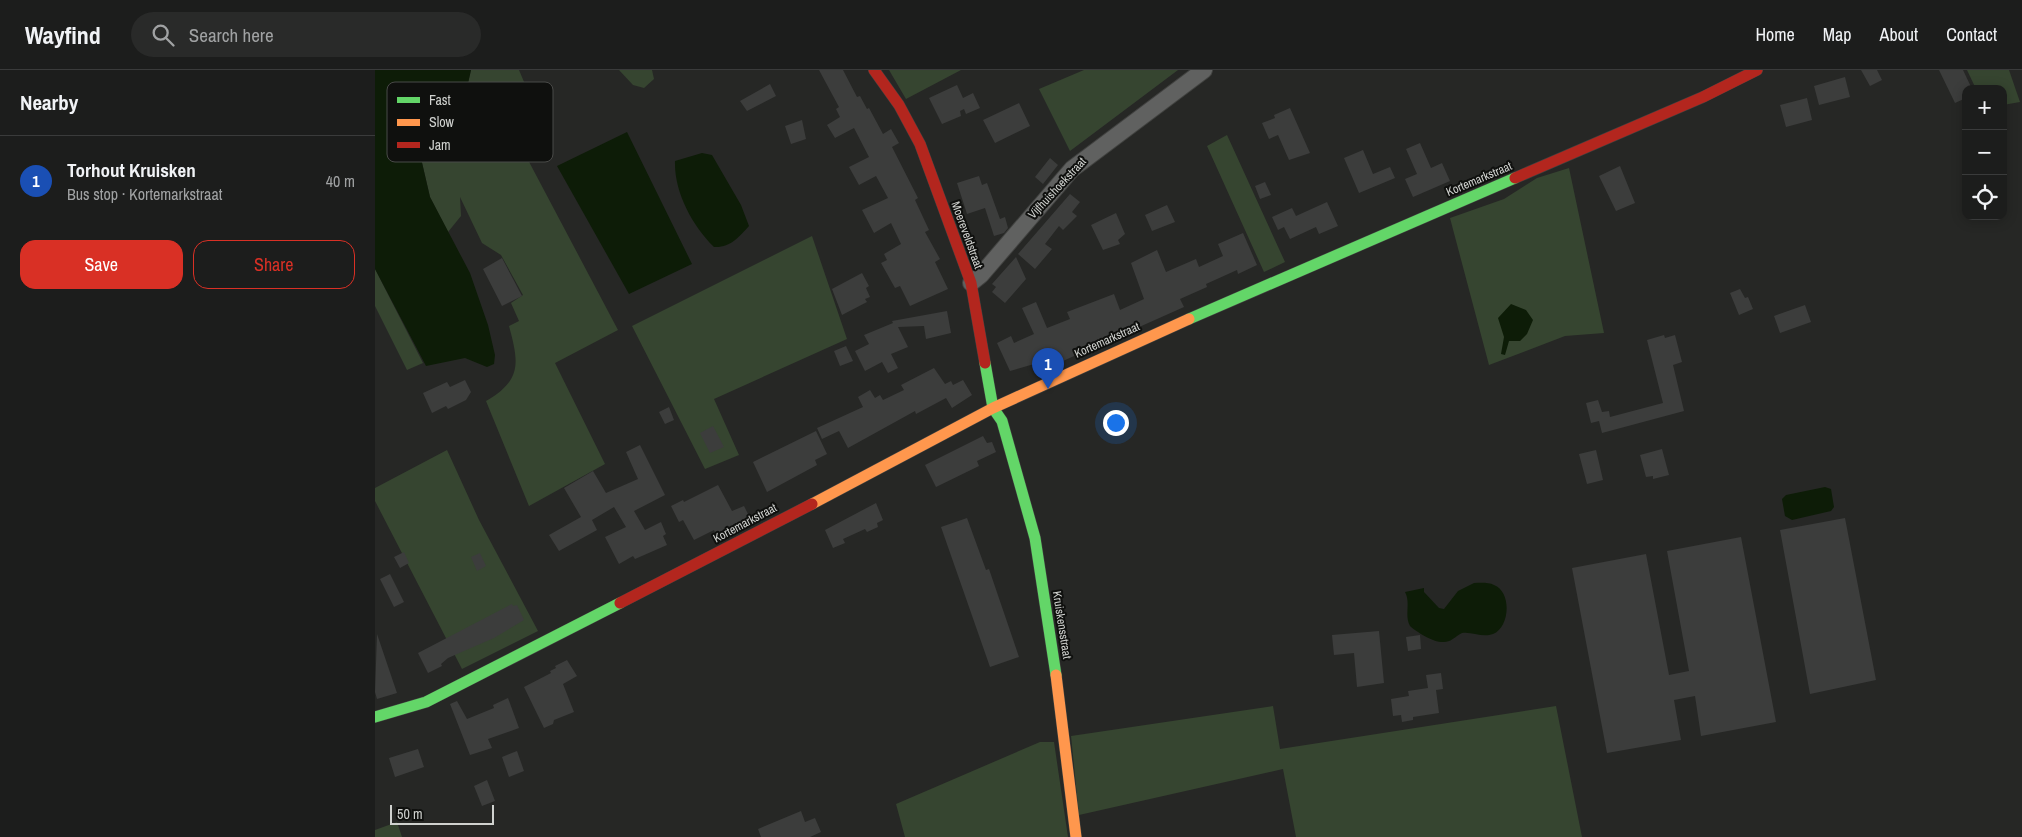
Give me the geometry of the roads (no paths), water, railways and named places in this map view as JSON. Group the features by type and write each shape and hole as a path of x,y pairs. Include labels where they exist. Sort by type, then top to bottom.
{"street":[{"name":"Moereveldstraat","path":"875,70 899,105 920,144 971,284 993,408 1001,420"},
{"name":"Vijfhuishoekstraat","path":"971,284 981,275 1072,168 1204,70"},
{"name":"Kortemarkstraat","path":"375,717 426,702 720,552 993,408 1124,347 1703,97 1757,70"},
{"name":"Kruiskensstraat","path":"1001,420 1035,538 1057,679 1076,837"}],"place":[{"name":"Torhout Kruisken","path":"1048,389"}]}
